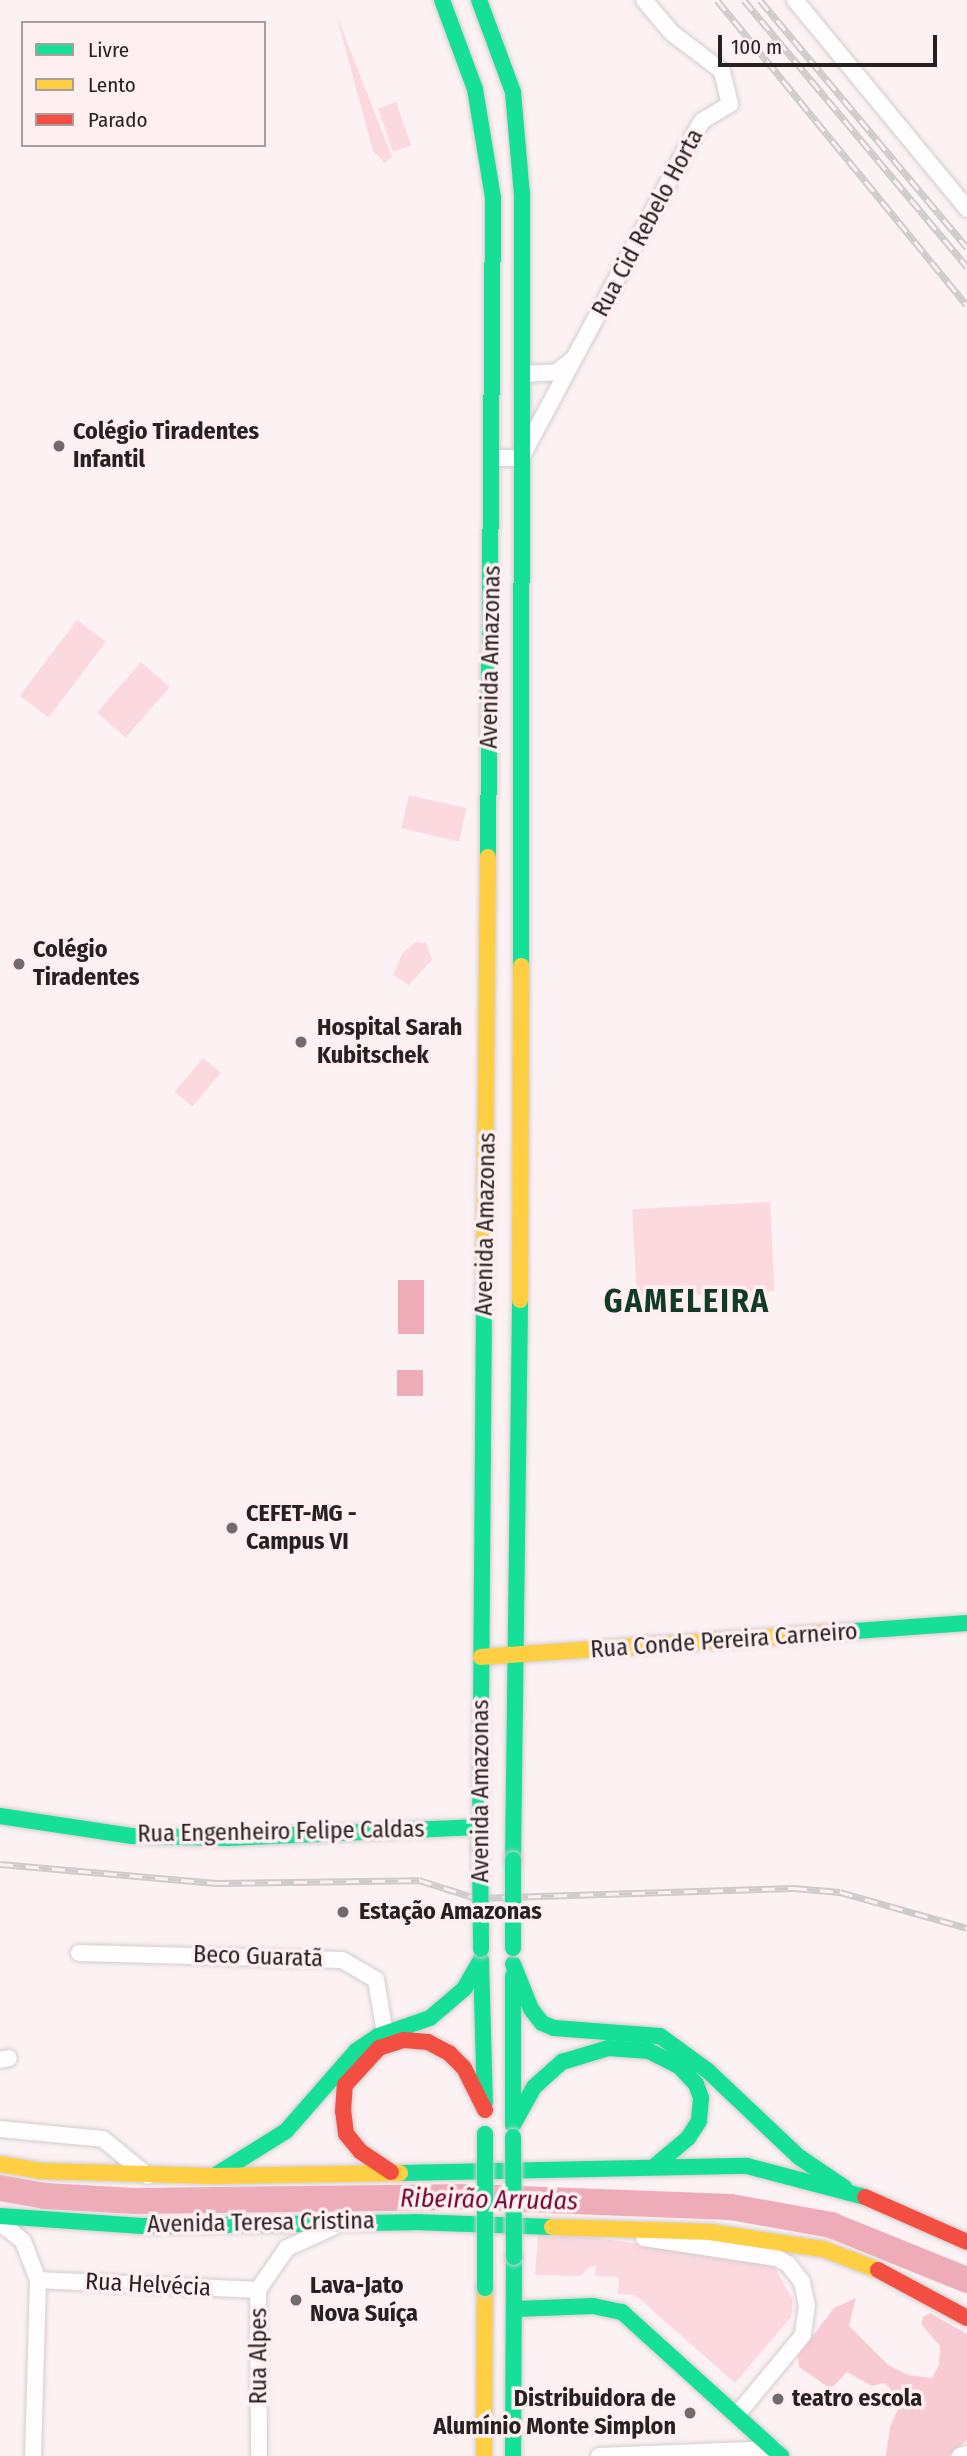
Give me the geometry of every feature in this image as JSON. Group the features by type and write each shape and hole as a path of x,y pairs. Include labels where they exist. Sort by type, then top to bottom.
{"main road":[{"name":"Avenida Amazonas","path":"442,0 475,89 487,141 493,198 493,458 479,1828 485,2110 484,2456"},
{"name":"Avenida Amazonas","path":"479,0 513,92 522,194 518,869 523,1030 513,1655 513,2456"},
{"name":"Rua Conde Pereira Carneiro","path":"481,1657 967,1623"},
{"name":"Rua Engenheiro Felipe Caldas","path":"0,1816 146,1836 227,1838 479,1828"},
{"path":"479,1828 496,1831 513,1858"},
{"path":"214,2176 286,2131 356,2051 385,2033 430,2018 464,1989 481,1954"},
{"path":"513,1956 531,2009 542,2022 554,2028 660,2036 708,2071 799,2157 845,2188"},
{"path":"391,2172 360,2151 346,2134 343,2111 345,2085 379,2048 416,2041 449,2053 464,2068 485,2110"},
{"path":"513,2131 534,2087 562,2062 608,2048 649,2051 679,2066 696,2084 701,2098 699,2121 688,2138 656,2165"},
{"name":"Avenida Teresa Cristina","path":"0,2164 42,2171 148,2176 656,2165 747,2166 845,2188 967,2242"},
{"name":"Avenida Teresa Cristina","path":"0,2216 142,2225 349,2221 710,2232 823,2249 873,2267 967,2318"},
{"path":"515,2309 593,2306 622,2312 778,2453"}],"street":[{"name":"Rua Cid Rebelo Horta","path":"522,458 690,141 702,121 730,104 722,71 672,33 644,0"},
{"path":"795,0 967,209"},
{"name":"Rua Cid Rebelo Horta","path":"522,374 558,372 578,354"},
{"path":"493,458 522,458"},
{"name":"Beco Guaratã","path":"79,1954 342,1960 376,1980 385,2033"},
{"path":"0,2129 103,2139 148,2176"},
{"name":"Rua Alpes","path":"259,2456 258,2290 287,2248 349,2221"},
{"path":"0,2224 23,2241 38,2280 33,2456"},
{"path":"586,2230 777,2258 796,2273 807,2305 803,2335 736,2416"},
{"name":"Rua Helvécia","path":"38,2280 258,2290"},
{"path":"599,2456 778,2453"},
{"path":"960,2456 967,2454"}],"shaded area":[{"path":"336,14 392,157 385,163 373,151"},
{"path":"396,102 411,145 393,152 378,108"},
{"path":"77,620 106,642 49,718 20,696"},
{"path":"141,662 170,687 126,737 97,713"},
{"path":"409,795 466,808 459,841 401,828"},
{"path":"416,942 426,943 432,960 409,985 393,975 403,952"},
{"path":"203,1058 221,1073 192,1106 175,1092"},
{"path":"770,1202 775,1291 637,1298 632,1209"},
{"path":"398,1280 424,1280 424,1334 398,1334"},
{"path":"397,1370 423,1370 423,1396 397,1396"},
{"path":"538,2235 590,2237 772,2263 793,2300 791,2317 735,2383 635,2295 618,2294 619,2277 595,2276 596,2266 591,2266 580,2276 535,2275"},
{"path":"856,2298 849,2326 888,2365 908,2375 932,2378 939,2365 940,2346 921,2324 923,2317 930,2313 967,2334 967,2440 949,2456 886,2456 890,2427 898,2409 890,2388 884,2383 872,2386 847,2372 831,2389 799,2367 798,2355 834,2308"}],"waterway":[{"name":"Ribeirão Arrudas","path":"0,2188 45,2196 135,2201 469,2197 731,2207 831,2225 967,2280"}],"railway":[{"path":"717,0 967,305"},
{"path":"744,0 967,267"},
{"path":"760,0 967,248"},
{"path":"0,1864 216,1883 419,1880 476,1898 794,1888 840,1892 967,1928"}],"traffic: fast":[{"path":"442,0 475,89 493,198 488,857"},
{"path":"479,0 513,92 522,194 521,966"},
{"path":"513,1860 520,1300"},
{"path":"480,1848 484,1308"},
{"path":"842,1632 967,1623"},
{"path":"0,1816 132,1836 227,1838 479,1827"},
{"path":"480,1848 481,1949"},
{"path":"513,1860 513,1948"},
{"path":"214,2176 286,2131 356,2051 378,2036 430,2018 464,1989 481,1959"},
{"path":"481,1961 485,2103"},
{"path":"513,1964 531,2009 542,2023 554,2028 660,2036 708,2071 799,2157 845,2188"},
{"path":"513,1976 513,2122"},
{"path":"513,2125 534,2087 562,2062 608,2048 649,2051 679,2066 696,2084 701,2098 699,2121 688,2138 656,2165"},
{"path":"485,2134 485,2288"},
{"path":"513,2137 514,2257"},
{"path":"400,2173 747,2166 865,2197"},
{"path":"0,2216 142,2226 414,2222 552,2227"},
{"path":"513,2456 514,2257"},
{"path":"515,2309 593,2306 622,2312 781,2456"}],"traffic: slow":[{"path":"484,1308 488,857"},
{"path":"520,1300 521,966"},
{"path":"481,1657 842,1632"},
{"path":"0,2164 42,2171 214,2176 400,2173"},
{"path":"552,2227 710,2232 823,2249 878,2270"},
{"path":"484,2456 485,2288"}],"traffic: jam":[{"path":"391,2172 360,2151 346,2134 343,2111 345,2085 379,2048 404,2040 428,2042 449,2053 464,2068 485,2110"},
{"path":"865,2197 967,2242"},
{"path":"878,2270 967,2318"}],"place":[{"name":"Colégio Tiradentes Infantil","path":"59,446"},
{"name":"Colégio Tiradentes","path":"19,964"},
{"name":"Hospital Sarah Kubitschek","path":"301,1042"},
{"name":"CEFET-MG - Campus VI","path":"232,1528"},
{"name":"Estação Amazonas","path":"343,1912"},
{"name":"Lava-Jato Nova Suíça","path":"296,2300"},
{"name":"teatro escola","path":"778,2399"},
{"name":"Distribuidora de Alumínio Monte Simplon","path":"690,2413"}],"district":[{"name":"GAMELEIRA","path":"687,1301"}]}
